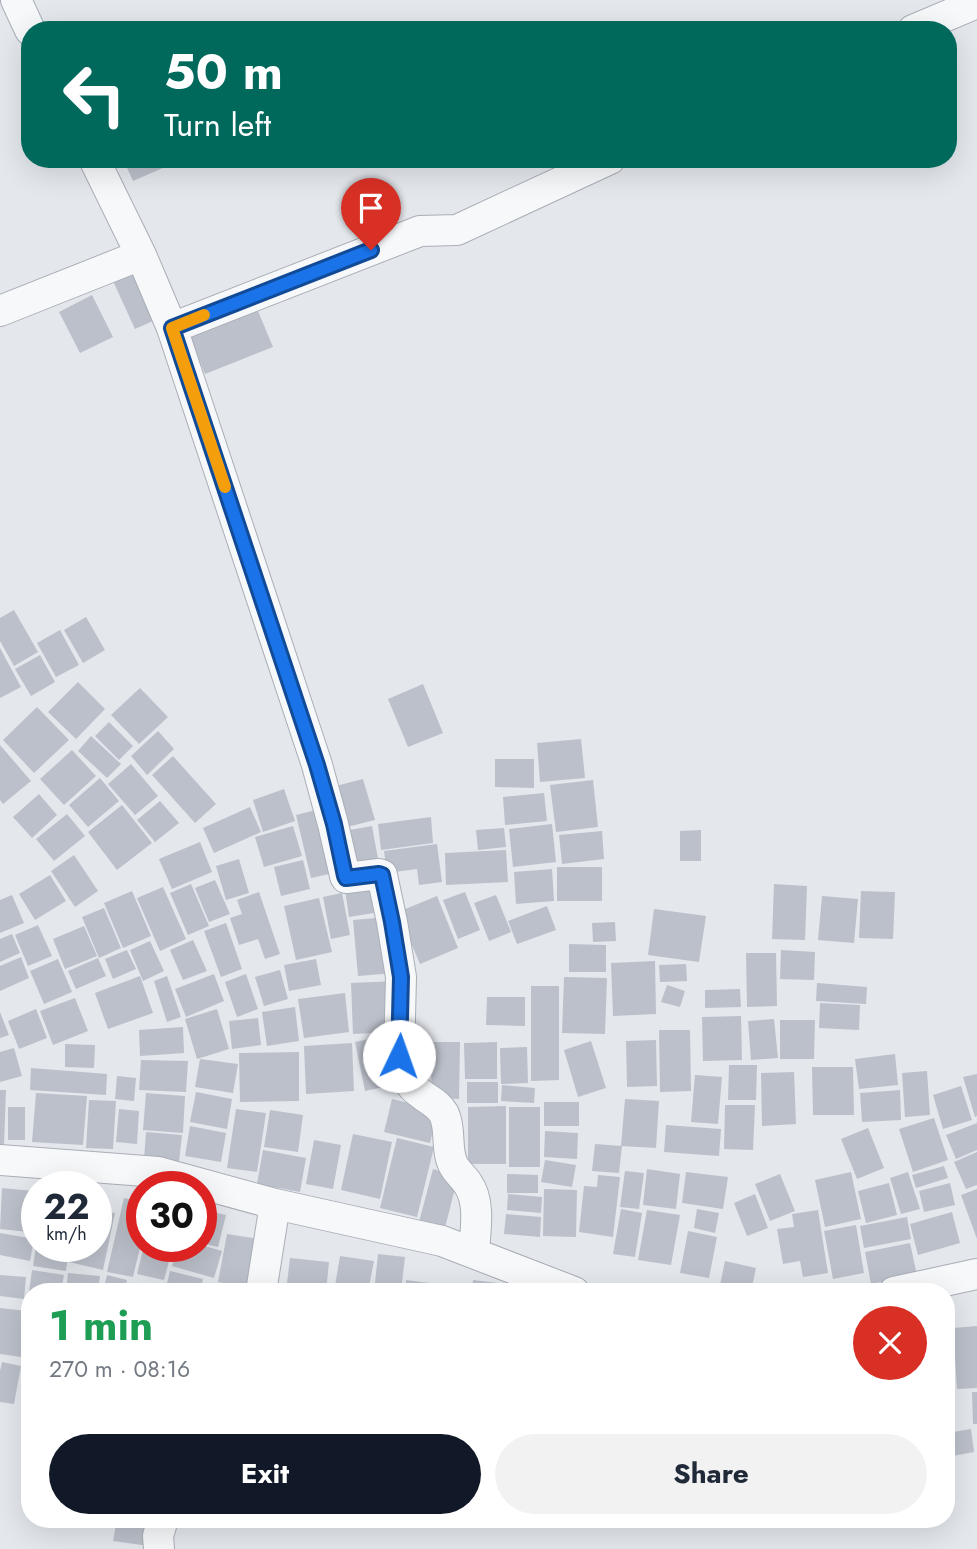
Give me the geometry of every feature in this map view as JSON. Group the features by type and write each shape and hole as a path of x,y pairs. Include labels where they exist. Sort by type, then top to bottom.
{"street":[{"path":"16,0 26,21"},
{"path":"935,21 977,4"},
{"path":"98,168 141,255 172,328 317,765 345,876 382,875 401,977 400,1064 408,1083 436,1102 445,1115 448,1148 453,1166 468,1184 475,1200 474,1253"},
{"path":"172,328 420,231 457,230 591,168"},
{"path":"0,311 141,255"},
{"path":"0,1160 158,1172 275,1204 442,1241 551,1283"},
{"path":"262,1283 275,1204"},
{"path":"936,1283 977,1274"},
{"path":"159,1549 160,1528"}],"building":[{"path":"127,168 163,168 133,181"},
{"path":"143,268 164,316 135,329 113,281"},
{"path":"92,295 113,337 80,353 59,312"},
{"path":"258,311 273,347 205,374 190,337"},
{"path":"14,610 38,652 14,666 0,641 0,618"},
{"path":"86,617 105,650 83,663 64,630"},
{"path":"60,630 79,665 56,677 37,643"},
{"path":"0,648 21,687 0,698"},
{"path":"40,655 55,682 31,696 15,669"},
{"path":"78,682 105,709 76,739 48,712"},
{"path":"423,684 443,733 408,747 388,699"},
{"path":"140,688 168,717 139,744 111,715"},
{"path":"37,707 69,740 34,773 3,740"},
{"path":"109,722 133,746 119,760 95,736"},
{"path":"158,731 174,749 147,775 131,756"},
{"path":"91,736 121,764 107,778 78,751"},
{"path":"581,739 585,778 540,782 537,743"},
{"path":"0,745 31,781 3,804 0,800"},
{"path":"72,750 96,776 64,805 40,779"},
{"path":"173,756 216,804 195,823 152,775"},
{"path":"495,759 534,759 534,788 495,787"},
{"path":"131,764 158,796 135,815 108,784"},
{"path":"100,778 119,801 88,827 69,805"},
{"path":"363,779 375,820 343,828 332,787"},
{"path":"593,780 598,827 556,832 550,785"},
{"path":"284,789 295,821 263,832 253,800"},
{"path":"544,793 547,821 505,825 503,797"},
{"path":"39,794 57,815 32,838 13,817"},
{"path":"160,801 179,823 155,842 137,820"},
{"path":"122,805 152,843 117,870 88,832"},
{"path":"250,807 261,832 214,853 203,828"},
{"path":"328,807 343,871 311,878 296,815"},
{"path":"67,814 85,836 54,861 36,839"},
{"path":"431,817 433,843 381,850 378,824"},
{"path":"552,824 556,862 513,867 509,829"},
{"path":"293,826 302,856 264,867 255,837"},
{"path":"372,826 380,870 347,876 338,832"},
{"path":"504,828 506,847 478,850 476,830"},
{"path":"701,830 701,861 680,861 680,831"},
{"path":"602,831 604,859 562,864 559,835"},
{"path":"200,842 212,872 172,889 159,859"},
{"path":"437,844 442,882 419,885 417,869 387,873 384,851"},
{"path":"506,850 508,882 446,885 445,853"},
{"path":"74,855 98,891 75,907 51,871"},
{"path":"239,859 249,893 226,900 216,866"},
{"path":"303,860 310,889 281,896 274,867"},
{"path":"557,867 602,867 602,901 557,901"},
{"path":"552,869 554,901 516,904 514,872"},
{"path":"50,875 66,901 35,920 19,894"},
{"path":"380,878 386,911 349,917 344,883"},
{"path":"215,880 230,914 209,922 195,888"},
{"path":"191,884 209,926 188,935 170,893"},
{"path":"774,884 807,886 805,940 772,939"},
{"path":"163,887 186,939 160,951 137,898"},
{"path":"132,891 151,936 123,948 104,903"},
{"path":"861,891 895,892 893,939 859,938"},
{"path":"259,892 280,954 265,959 258,939 239,945 230,918 242,914 237,900"},
{"path":"465,892 480,930 458,939 443,900"},
{"path":"342,893 350,935 331,939 323,897"},
{"path":"12,895 24,923 0,933 0,900"},
{"path":"496,895 511,932 489,941 474,903"},
{"path":"437,896 458,948 420,964 398,912"},
{"path":"822,896 858,899 854,943 818,940"},
{"path":"319,898 332,952 296,960 284,906"},
{"path":"547,906 556,930 517,944 508,921"},
{"path":"104,908 121,948 99,958 82,917"},
{"path":"654,909 706,916 699,962 648,955"},
{"path":"389,917 394,973 358,976 353,920"},
{"path":"615,922 616,941 593,942 592,923"},
{"path":"226,923 242,969 221,977 204,931"},
{"path":"38,925 52,956 28,966 15,935"},
{"path":"84,926 97,956 65,969 53,939"},
{"path":"12,934 20,953 0,962 0,939"},
{"path":"193,940 207,971 183,980 170,950"},
{"path":"150,941 164,971 143,981 130,950"},
{"path":"569,944 606,945 606,972 569,972"},
{"path":"127,950 136,969 113,979 105,959"},
{"path":"781,950 815,952 814,980 780,979"},
{"path":"746,953 776,953 777,1006 747,1007"},
{"path":"21,957 29,978 0,991 0,966"},
{"path":"98,958 106,976 76,989 68,971"},
{"path":"58,959 72,992 44,1004 30,971"},
{"path":"316,959 321,985 289,991 284,965"},
{"path":"655,961 656,1014 613,1016 611,963"},
{"path":"686,964 687,981 660,982 659,965"},
{"path":"280,970 288,999 264,1006 255,977"},
{"path":"214,974 224,1001 186,1017 175,989"},
{"path":"246,974 258,1009 237,1017 225,982"},
{"path":"140,976 153,1013 108,1029 95,993"},
{"path":"167,976 181,1017 167,1022 154,981"},
{"path":"564,977 607,978 605,1034 562,1033"},
{"path":"396,981 399,1032 353,1034 351,983"},
{"path":"817,983 867,987 866,1004 816,1001"},
{"path":"667,985 685,991 680,1007 661,1002"},
{"path":"531,986 559,986 559,1080 531,1081"},
{"path":"740,989 741,1007 705,1008 705,990"},
{"path":"345,993 349,1032 304,1038 298,999"},
{"path":"487,997 525,997 525,1026 486,1025"},
{"path":"75,998 88,1031 53,1045 40,1011"},
{"path":"820,1003 860,1005 859,1030 819,1028"},
{"path":"295,1007 299,1041 267,1046 262,1012"},
{"path":"36,1009 47,1038 19,1049 8,1021"},
{"path":"217,1009 229,1049 197,1059 185,1019"},
{"path":"0,1012 9,1035 0,1038"},
{"path":"741,1016 742,1060 703,1061 702,1017"},
{"path":"258,1018 261,1045 232,1049 229,1021"},
{"path":"774,1019 778,1058 751,1060 748,1021"},
{"path":"780,1020 815,1020 814,1059 780,1059"},
{"path":"183,1027 184,1053 140,1056 139,1030"},
{"path":"659,1030 690,1030 691,1091 660,1092"},
{"path":"383,1036 393,1085 365,1091 355,1042"},
{"path":"656,1040 657,1086 627,1087 626,1041"},
{"path":"591,1041 606,1088 578,1097 564,1050"},
{"path":"432,1042 460,1042 459,1099 431,1098"},
{"path":"497,1042 497,1079 465,1079 464,1043"},
{"path":"352,1043 354,1091 306,1094 304,1046"},
{"path":"65,1044 95,1045 94,1068 65,1067"},
{"path":"527,1047 528,1083 501,1084 500,1048"},
{"path":"14,1048 22,1076 0,1082 0,1052"},
{"path":"299,1052 299,1101 240,1102 239,1053"},
{"path":"895,1054 898,1085 859,1089 855,1059"},
{"path":"200,1059 238,1064 233,1093 195,1087"},
{"path":"141,1060 188,1061 186,1092 139,1090"},
{"path":"729,1065 757,1065 756,1100 728,1100"},
{"path":"812,1067 853,1067 854,1115 813,1115"},
{"path":"31,1068 107,1074 106,1095 30,1090"},
{"path":"927,1071 930,1115 905,1117 902,1073"},
{"path":"794,1072 796,1124 762,1126 761,1073"},
{"path":"977,1074 977,1116 975,1117 963,1077"},
{"path":"695,1075 722,1077 718,1124 691,1122"},
{"path":"117,1076 136,1078 134,1101 115,1099"},
{"path":"467,1082 498,1082 498,1103 467,1103"},
{"path":"502,1085 535,1088 534,1103 501,1101"},
{"path":"961,1086 972,1120 943,1129 933,1095"},
{"path":"0,1090 6,1090 4,1145 0,1145"},
{"path":"900,1090 901,1120 862,1122 860,1093"},
{"path":"196,1092 232,1099 227,1129 190,1122"},
{"path":"36,1093 87,1096 83,1145 32,1142"},
{"path":"146,1093 185,1096 183,1133 143,1130"},
{"path":"392,1099 438,1110 430,1143 384,1132"},
{"path":"625,1099 659,1101 656,1148 621,1146"},
{"path":"89,1100 116,1101 113,1149 86,1148"},
{"path":"544,1102 579,1102 579,1126 544,1126"},
{"path":"725,1105 755,1105 753,1150 724,1149"},
{"path":"506,1106 506,1164 468,1164 468,1107"},
{"path":"8,1107 25,1107 25,1140 8,1140"},
{"path":"509,1107 540,1107 540,1167 509,1167"},
{"path":"119,1109 139,1111 137,1144 116,1142"},
{"path":"236,1109 266,1113 257,1172 227,1168"},
{"path":"270,1110 303,1115 298,1152 264,1147"},
{"path":"934,1118 948,1160 913,1172 899,1129"},
{"path":"977,1123 977,1150 956,1159 946,1135"},
{"path":"666,1125 721,1129 719,1156 664,1152"},
{"path":"190,1126 226,1133 221,1162 185,1156"},
{"path":"868,1128 884,1168 857,1179 841,1139"},
{"path":"545,1131 578,1133 577,1159 544,1157"},
{"path":"146,1132 182,1135 179,1162 144,1159"},
{"path":"353,1134 392,1142 380,1199 341,1190"},
{"path":"397,1138 434,1147 417,1217 380,1208"},
{"path":"314,1140 341,1145 333,1189 306,1184"},
{"path":"595,1144 622,1146 619,1173 592,1171"},
{"path":"263,1150 306,1158 300,1192 257,1184"},
{"path":"977,1152 977,1185 966,1189 954,1162"},
{"path":"545,1160 576,1165 572,1187 541,1182"},
{"path":"944,1166 948,1178 916,1188 912,1175"},
{"path":"433,1169 458,1176 445,1228 419,1222"},
{"path":"647,1169 680,1174 676,1209 643,1205"},
{"path":"625,1171 644,1173 639,1209 620,1207"},
{"path":"686,1172 728,1177 723,1209 682,1203"},
{"path":"851,1172 861,1219 825,1227 815,1180"},
{"path":"908,1172 920,1209 901,1214 890,1178"},
{"path":"507,1174 538,1175 538,1193 507,1193"},
{"path":"780,1174 795,1211 770,1221 755,1184"},
{"path":"598,1175 620,1177 613,1237 579,1232 584,1186 597,1187"},
{"path":"889,1183 897,1215 866,1223 858,1191"},
{"path":"950,1183 955,1205 924,1212 919,1191"},
{"path":"2,1188 21,1190 21,1231 0,1229"},
{"path":"544,1189 577,1190 576,1237 543,1236"},
{"path":"977,1189 977,1239 961,1195"},
{"path":"508,1194 542,1197 541,1213 507,1210"},
{"path":"755,1194 768,1228 747,1236 734,1203"},
{"path":"126,1198 126,1262 137,1262 133,1277 107,1272 109,1262 112,1262 112,1250"},
{"path":"621,1209 642,1213 635,1257 613,1254"},
{"path":"697,1209 719,1213 715,1233 694,1228"},
{"path":"647,1210 680,1215 671,1265 638,1260"},
{"path":"818,1210 828,1273 803,1277 800,1261 783,1264 777,1229 794,1227 792,1214"},
{"path":"952,1212 960,1243 918,1255 910,1224"},
{"path":"217,1213 226,1215 217,1247"},
{"path":"506,1214 541,1217 540,1237 504,1234"},
{"path":"907,1217 911,1239 864,1248 860,1226"},
{"path":"856,1225 864,1273 833,1279 824,1231"},
{"path":"688,1231 717,1237 709,1278 680,1273"},
{"path":"0,1233 21,1237 21,1259 0,1255"},
{"path":"227,1234 265,1240 257,1283 218,1282"},
{"path":"910,1243 917,1275 871,1283 865,1252"},
{"path":"217,1250 222,1251 214,1278 172,1266 173,1262 217,1262"},
{"path":"378,1254 405,1257 402,1283 375,1283"},
{"path":"340,1256 374,1261 370,1283 336,1283"},
{"path":"290,1258 329,1262 327,1283 287,1283"},
{"path":"725,1261 756,1268 753,1283 720,1283"},
{"path":"34,1262 67,1262 66,1271 33,1266"},
{"path":"69,1262 105,1262 103,1270"},
{"path":"140,1262 169,1262 164,1280 137,1274"},
{"path":"32,1270 64,1275 63,1283 30,1283"},
{"path":"170,1271 203,1279 202,1283 167,1283"},
{"path":"68,1273 100,1276 99,1283 67,1283"},
{"path":"0,1275 26,1277 25,1283 21,1283 21,1299 0,1296"},
{"path":"107,1275 127,1280 126,1283 105,1283"},
{"path":"406,1280 430,1283 406,1283"},
{"path":"473,1280 498,1283 473,1283"},
{"path":"0,1308 21,1310 21,1357 0,1354"},
{"path":"977,1326 977,1388 957,1389 955,1328"},
{"path":"2,1362 21,1366 14,1404 0,1402"},
{"path":"972,1392 977,1392 977,1424 973,1424"},
{"path":"971,1429 974,1452 955,1456 955,1432"},
{"path":"115,1528 152,1528 149,1546 113,1541"}],"slow traffic":[{"path":"204,315 172,328 225,487"}],"route":[{"path":"371,250 172,328 317,765 345,876 382,875 401,977 399,1056"}]}
